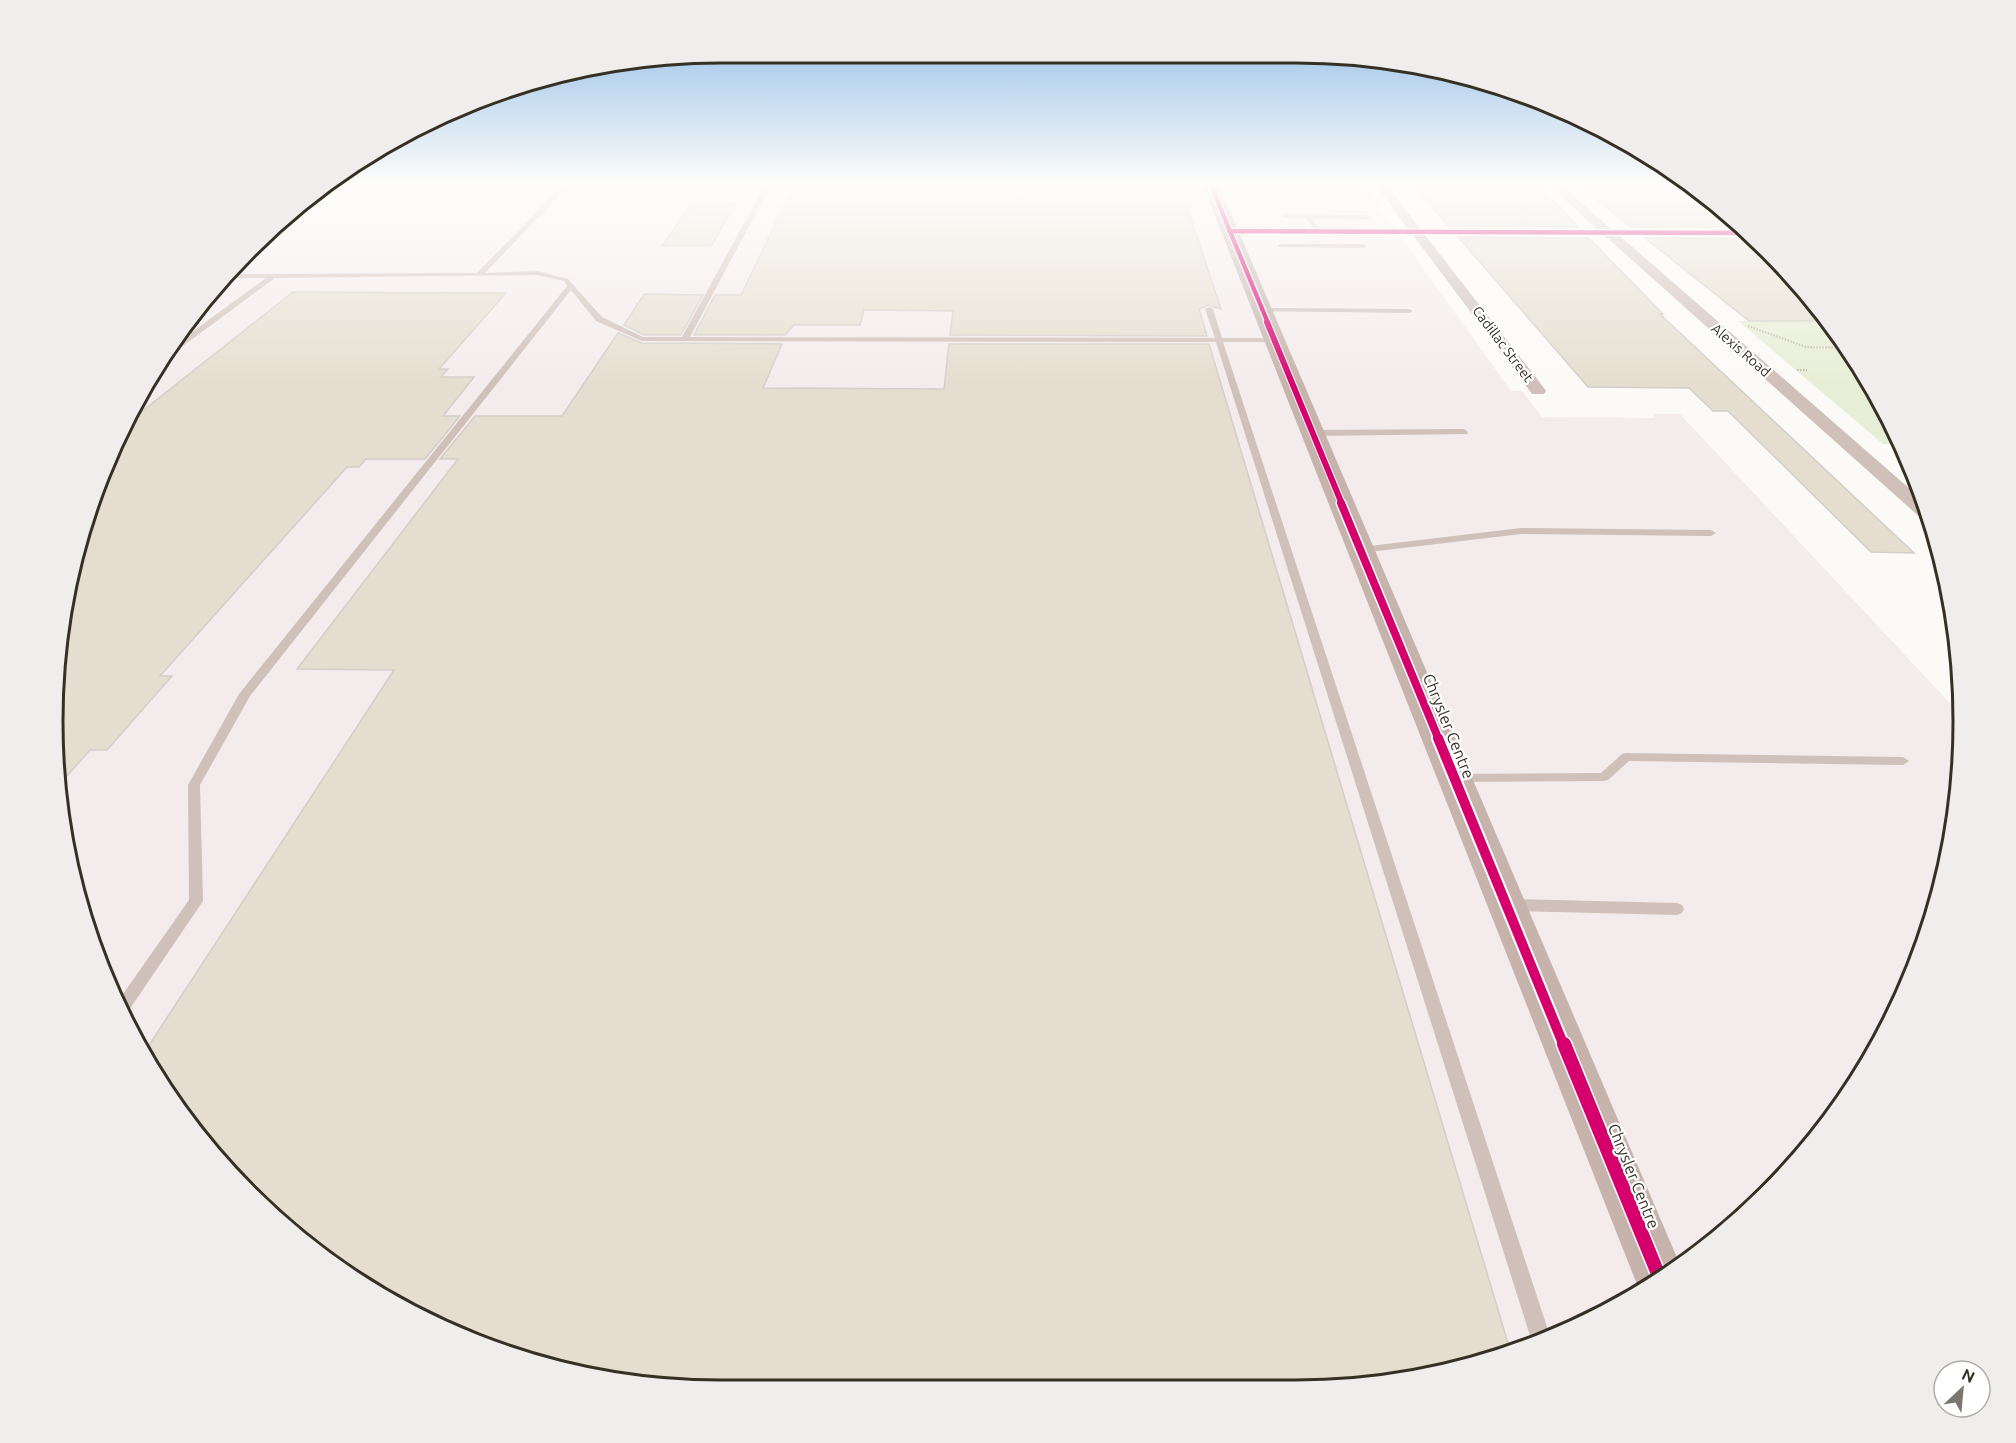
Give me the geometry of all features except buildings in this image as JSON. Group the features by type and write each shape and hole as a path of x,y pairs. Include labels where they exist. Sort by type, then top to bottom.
{"street":[{"name":"Chrysler Centre","path":"1237,250 1657,1271"},
{"name":"Cadillac Street","path":"1431,250 1538,391"},
{"name":"Alexis Road","path":"1629,250 1915,503"}],"lane":[{"path":"478,275 502,250"},
{"path":"686,339 734,250"},
{"path":"237,276 537,273 566,280 599,319 642,339 1274,340"},
{"path":"186,340 273,276"},
{"path":"126,1002 196,901 194,785 244,694 571,286"},
{"path":"1209,309 1539,1333"},
{"path":"1262,310 1409,311"},
{"path":"1313,433 1464,432"},
{"path":"1361,550 1521,531 1711,533"},
{"path":"1454,778 1604,777 1626,757 1903,761"},
{"path":"1506,904 1677,909"}],"path":[{"path":"1741,324 1806,347 1836,348"}],"shaded area":[{"path":"262,250 1410,250 1511,391 1522,391 1542,417 1655,418 1653,414 1680,414 1953,706 1952,765 1940,850 1931,892 1903,973 1865,1051 1817,1122 1790,1156 1760,1187 1729,1217 1695,1244 1624,1292 1546,1330 1465,1358 1423,1367 1338,1379 722,1380 678,1379 593,1367 551,1358 510,1345 430,1312 356,1269 287,1217 226,1156 174,1087 151,1051 113,973 85,892 69,807 64,765 63,722 64,678 69,636 85,551 113,470 151,392 199,321 226,287"}],"green space":[{"path":"1738,321 1818,322 1865,392 1891,444 1883,444"}],"cycle path":[{"path":"1238,250 1657,1271"}]}
